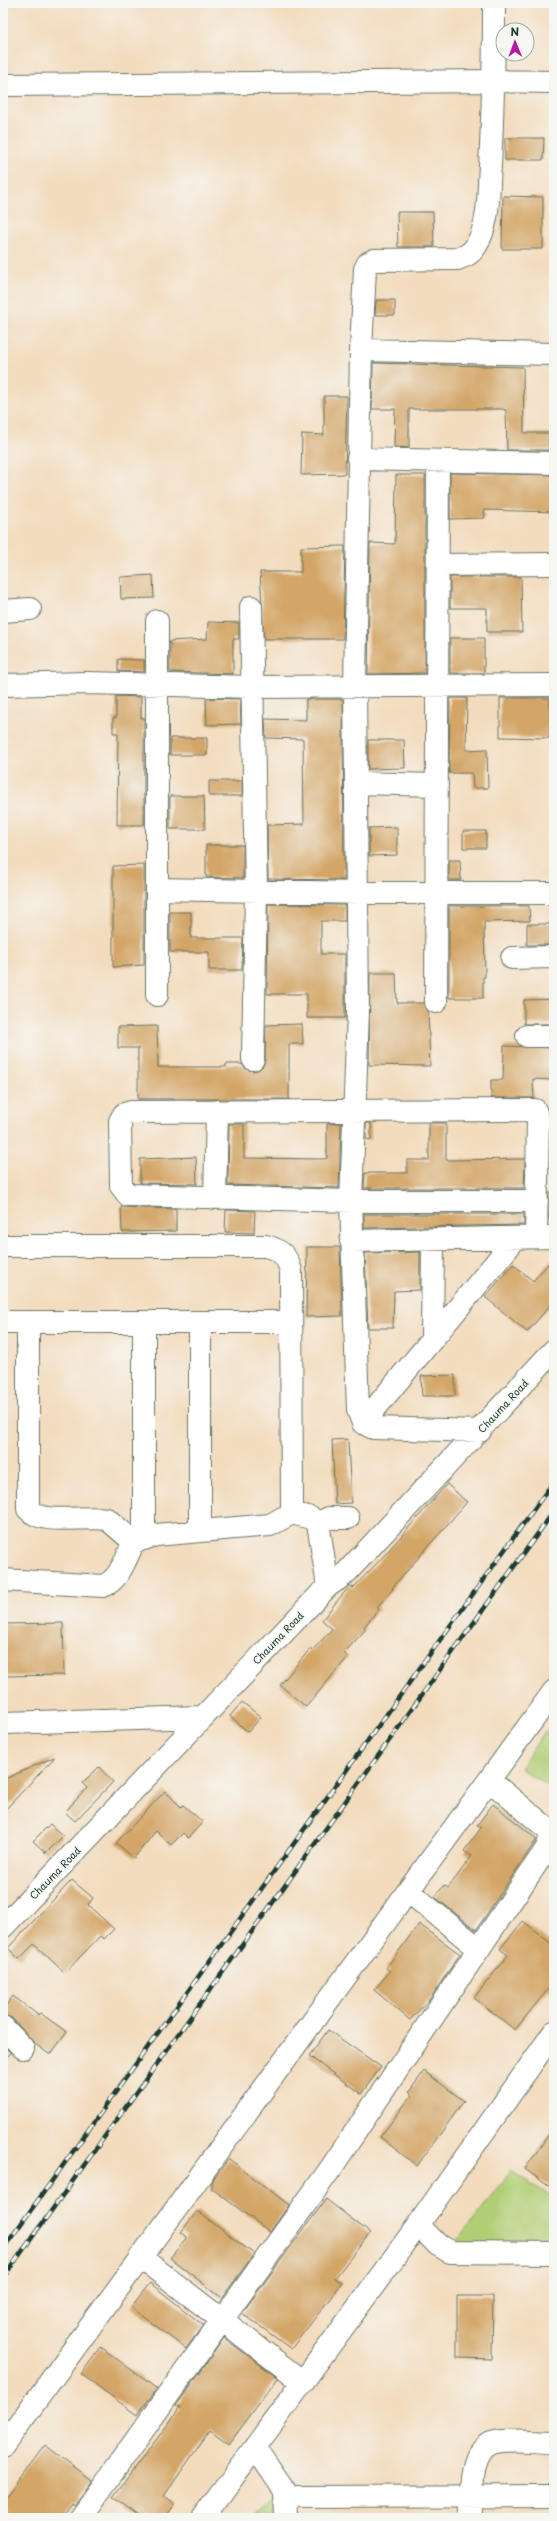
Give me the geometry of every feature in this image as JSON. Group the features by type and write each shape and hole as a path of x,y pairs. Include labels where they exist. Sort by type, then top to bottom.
{"street":[{"path":"362,1423 356,1395 351,1201 358,1013 355,685 358,459 365,269 368,263 374,260 457,259 469,255 476,245 482,232 487,208 495,81 494,3"},
{"path":"3,85 495,81 554,82"},
{"path":"361,350 554,354"},
{"path":"358,459 554,463"},
{"path":"436,1002 439,565 438,460"},
{"path":"439,565 554,564"},
{"path":"251,606 254,687 256,890 253,1059"},
{"path":"3,611 30,610"},
{"path":"157,621 157,995"},
{"path":"3,685 86,683 158,686 254,687 355,685 554,685"},
{"path":"357,783 437,785"},
{"path":"157,890 256,890 436,894 554,893"},
{"path":"512,958 554,957"},
{"path":"527,1036 554,1036"},
{"path":"362,1423 432,1340 536,1237 537,1201 538,1118 534,1110 217,1111 131,1112 124,1114 120,1121 121,1186 123,1192 128,1195 351,1201 537,1201"},
{"path":"216,1198 217,1111"},
{"path":"351,1242 536,1237"},
{"path":"432,1340 433,1240"},
{"path":"3,1246 266,1246 279,1250 288,1261 291,1271 292,1513"},
{"path":"3,1322 291,1322"},
{"path":"28,1322 28,1509 32,1514 43,1519 107,1519 139,1541"},
{"path":"3,1580 103,1586 113,1581 139,1541 144,1322"},
{"path":"200,1322 200,1530"},
{"name":"Chauma Road","path":"3,1927 328,1586 344,1575 554,1350"},
{"path":"362,1423 373,1428 480,1431"},
{"path":"139,1541 156,1535 270,1525 292,1513 311,1518 318,1523 328,1586"},
{"path":"318,1523 329,1518 348,1518"},
{"path":"3,2446 554,1692"},
{"path":"3,1723 203,1717"},
{"path":"80,2518 331,2168 547,1848 551,1836 549,1830 489,1780"},
{"path":"408,1891 479,1950"},
{"path":"3,2027 23,2048"},
{"path":"203,2518 418,2225 554,2032"},
{"path":"418,2225 438,2245 450,2252 554,2252"},
{"path":"140,2257 303,2382"},
{"path":"471,2518 471,2496 478,2454 486,2446 495,2442 554,2442"},
{"path":"255,2447 281,2485 286,2508 471,2496 554,2496"}],"green space":[{"path":"545,1731 554,1737 554,1790 520,1768"},
{"path":"511,2171 554,2198 554,2249 451,2249"},
{"path":"270,2495 270,2518 253,2518"}],"building":[{"path":"505,138 544,138 543,160 505,160"},
{"path":"503,196 543,197 543,249 502,249"},
{"path":"397,212 433,212 434,247 398,247"},
{"path":"376,300 395,300 395,315 375,315"},
{"path":"373,363 523,367 524,433 554,433 554,450 507,450 506,410 502,409 409,409 409,448 394,447 395,409 372,409"},
{"path":"324,396 347,396 345,474 301,475 302,434 324,435"},
{"path":"450,473 554,475 554,512 484,510 485,518 450,519"},
{"path":"396,475 425,475 425,673 368,674 370,543 395,544"},
{"path":"345,546 343,639 264,639 260,572 301,572 301,547"},
{"path":"153,575 154,598 121,599 120,577"},
{"path":"450,577 521,577 522,632 487,632 487,608 450,608"},
{"path":"208,622 239,623 239,639 233,639 233,674 170,672 170,641 207,639"},
{"path":"450,638 484,638 484,673 450,673"},
{"path":"118,659 144,660 144,672 118,671"},
{"path":"116,696 141,697 141,718 144,718 144,825 117,825 118,733 113,733 113,718 116,718"},
{"path":"206,698 240,699 241,724 207,725"},
{"path":"450,698 467,698 466,750 487,749 488,788 473,788 472,773 449,773"},
{"path":"500,698 550,698 550,738 500,737"},
{"path":"306,699 343,699 344,880 268,879 267,825 304,824 303,739 266,738 265,719 306,720"},
{"path":"170,738 207,738 207,755 170,755"},
{"path":"368,740 404,740 405,768 368,769"},
{"path":"209,781 242,781 242,796 209,796"},
{"path":"170,796 204,796 205,829 170,829"},
{"path":"397,827 397,855 369,856 369,828"},
{"path":"463,831 486,831 486,848 463,848"},
{"path":"206,845 243,845 243,878 206,877"},
{"path":"449,860 460,860 461,880 449,880"},
{"path":"144,865 144,965 113,967 113,866"},
{"path":"268,904 345,905 345,921 321,921 321,954 345,954 345,1018 307,1018 307,994 267,994"},
{"path":"449,906 529,906 530,921 484,922 485,977 483,977 483,998 449,998"},
{"path":"170,912 191,912 191,938 243,938 242,970 209,970 209,952 170,952"},
{"path":"527,924 552,924 552,945 527,945"},
{"path":"370,973 396,973 397,1003 424,1003 428,1011 430,1066 369,1065"},
{"path":"554,999 554,1024 524,1024 524,1000"},
{"path":"302,1024 303,1044 289,1044 289,1099 138,1099 138,1048 118,1048 118,1027 157,1026 158,1067 226,1067 226,1064 242,1064 246,1069 253,1071 263,1066 265,1060 266,1025"},
{"path":"504,1046 553,1048 552,1080 533,1079 534,1098 491,1098 491,1080 503,1080"},
{"path":"341,1123 339,1188 228,1185 229,1124 244,1124 244,1158 323,1159 327,1158 327,1124"},
{"path":"366,1123 371,1123 371,1140 366,1139"},
{"path":"429,1123 446,1123 446,1160 525,1159 524,1188 364,1188 365,1173 407,1173 407,1160 429,1160"},
{"path":"196,1157 197,1184 140,1183 140,1159"},
{"path":"549,1193 554,1193 554,1220 549,1219"},
{"path":"121,1207 176,1209 176,1231 122,1232"},
{"path":"226,1210 255,1211 254,1233 225,1232"},
{"path":"364,1214 524,1214 524,1225 364,1228"},
{"path":"307,1247 340,1247 342,1316 306,1317"},
{"path":"420,1252 420,1290 394,1291 393,1328 368,1328 365,1253"},
{"path":"554,1257 554,1301 527,1332 485,1297 513,1264 533,1281"},
{"path":"455,1375 455,1396 422,1396 421,1376"},
{"path":"348,1439 351,1503 335,1504 332,1440"},
{"path":"447,1484 467,1502 377,1607 379,1609 364,1627 366,1629 344,1653 348,1657 306,1707 280,1685 310,1649 312,1651 332,1629 322,1620 338,1600 350,1586 353,1588 381,1559"},
{"path":"63,1623 64,1675 3,1676 3,1624"},
{"path":"242,1702 261,1717 248,1732 230,1716"},
{"path":"54,1758 3,1812 3,1780"},
{"path":"99,1767 113,1782 75,1821 65,1812 87,1788 82,1783"},
{"path":"165,1791 181,1807 183,1805 203,1822 188,1838 183,1833 171,1845 156,1831 134,1858 116,1843"},
{"path":"493,1804 537,1839 476,1930 435,1897 444,1885 448,1888 472,1856 464,1851 481,1828 477,1825"},
{"path":"50,1824 63,1836 46,1853 33,1841"},
{"path":"72,1880 93,1898 88,1905 114,1929 104,1939 100,1936 65,1973 34,1944 19,1959 8,1948"},
{"path":"523,1921 554,1946 554,1994 548,1989 515,2030 474,1998 508,1955 500,1949"},
{"path":"419,1924 460,1954 429,2000 410,2020 374,1990 390,1971 386,1968"},
{"path":"13,1996 38,2015 40,2013 67,2032 50,2055 34,2043 12,2018 3,2015 3,2009"},
{"path":"328,2030 381,2067 361,2094 309,2056"},
{"path":"3,2045 11,2053 3,2061"},
{"path":"424,2071 464,2101 417,2166 380,2137 412,2095 409,2092"},
{"path":"554,2127 554,2190 525,2169"},
{"path":"229,2159 289,2205 270,2232 211,2188 211,2182"},
{"path":"326,2199 370,2233 335,2278 342,2283 291,2349 242,2313"},
{"path":"197,2211 254,2254 222,2298 170,2258 187,2237 181,2232"},
{"path":"150,2283 203,2325 186,2349 131,2307"},
{"path":"457,2296 493,2296 492,2359 457,2358"},
{"path":"224,2338 278,2378 229,2444 210,2430 164,2496 174,2504 164,2518 142,2518 113,2497 180,2408 176,2406"},
{"path":"101,2347 157,2389 137,2415 81,2374"},
{"path":"45,2445 92,2480 74,2504 72,2502 60,2518 3,2518 3,2501"}],"railway":[{"path":"3,2249 554,1481"},
{"path":"3,2278 554,1511"}]}
